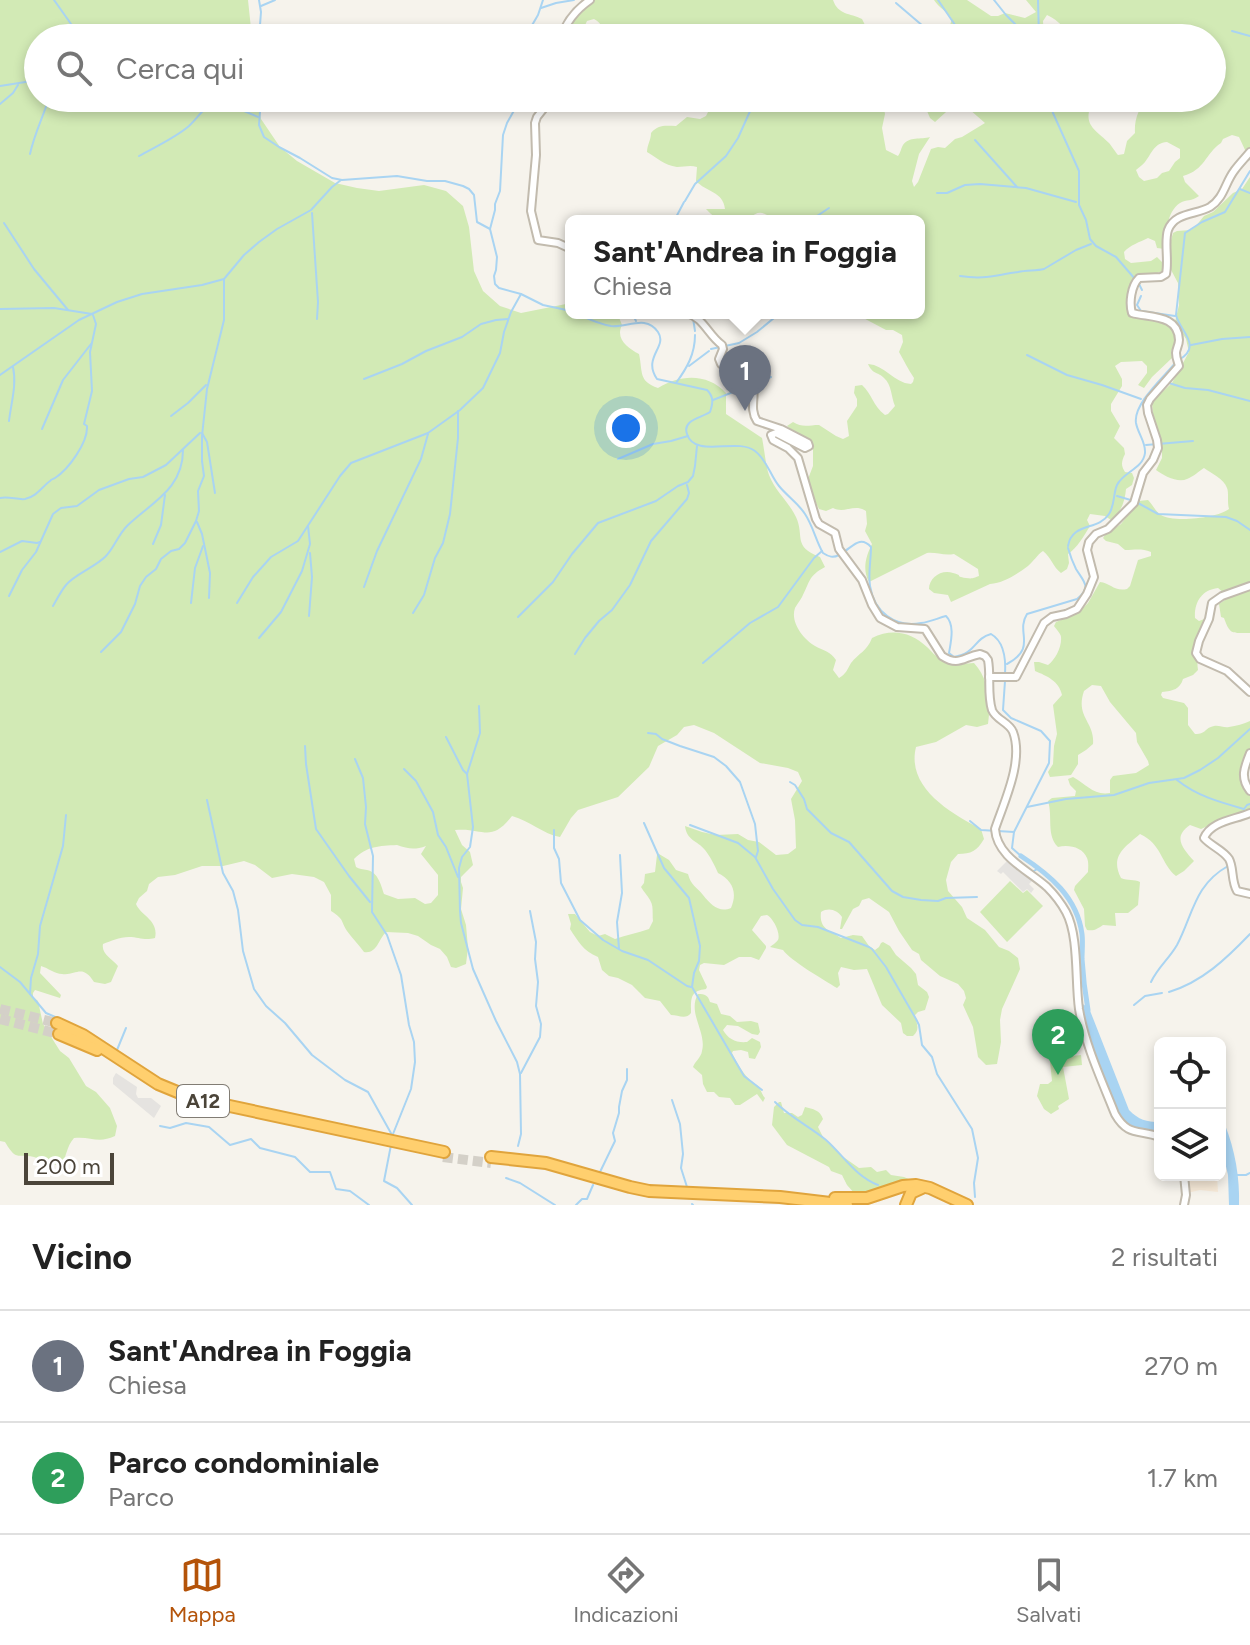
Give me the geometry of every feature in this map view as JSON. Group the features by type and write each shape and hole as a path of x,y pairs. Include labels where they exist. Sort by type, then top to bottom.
{"highway":[{"name":"A12","path":"58,1029 151,1085 183,1100 443,1154"},
{"path":"824,1205 650,1195 544,1168 491,1160 546,1163 649,1191 867,1198 916,1185 930,1188 964,1205"},
{"path":"906,1205 911,1193 923,1188 964,1205"},
{"path":"780,1197 847,1205"}],"street":[{"path":"568,24 590,0"},
{"path":"541,112 535,123 536,155 531,211 538,240 565,246"},
{"path":"992,677 1018,676 1044,623 1077,609 1094,577 1087,550 1089,542 1096,534 1108,529 1134,503 1143,473 1158,448 1147,405 1179,366 1179,337 1168,320 1132,313 1134,284 1139,278 1166,274 1169,228 1178,218 1209,208 1216,202 1226,189 1232,173 1250,152"},
{"path":"700,319 723,347 719,359 721,364 753,382 752,408 757,421 808,443 809,446 805,448 776,433 771,435 773,440 798,458 816,519 835,533 839,549 862,580 880,618 897,627 925,629 945,658 960,661 983,655 988,661 992,677 991,706 994,714 1014,734 1016,767 995,834 1004,851 1050,890 1068,917 1084,1031 1115,1114 1127,1129 1154,1136"},
{"path":"1250,586 1212,603 1196,653 1200,659 1227,671 1250,692"},
{"path":"1250,753 1243,778 1250,791"},
{"path":"1250,813 1214,825 1204,838 1231,862 1237,891 1250,894"},
{"path":"1184,1205 1185,1181"}],"shaded area":[{"path":"1009,859 1032,881 1029,884 1034,889 1031,893 1027,889 1023,892 1003,872 997,871"},
{"path":"116,1073 137,1087 138,1098 151,1098 161,1106 154,1118 113,1084"},
{"path":"1186,1181 1217,1181 1218,1192 1200,1190 1187,1193"}],"green space":[{"path":"0,0 248,0 251,24 24,24 24,112 260,112 280,147 297,161 335,183 379,191 424,185 446,191 463,206 469,227 474,271 483,291 500,306 521,313 565,304 565,319 620,319 621,339 639,354 642,375 647,382 658,388 675,380 694,378 719,386 726,393 726,414 762,438 769,475 796,517 802,545 820,557 825,567 810,580 795,608 794,619 806,639 836,660 833,670 839,678 872,638 894,632 914,638 946,662 974,663 983,676 989,700 988,724 977,727 966,725 936,742 916,747 915,762 924,787 945,807 981,829 984,839 976,849 958,854 951,862 946,880 948,891 967,918 985,930 999,947 1018,958 1020,969 1002,1009 997,1064 986,1065 978,1057 973,1027 963,1005 966,998 964,991 921,960 889,912 869,898 853,909 842,929 842,917 833,910 821,912 822,922 841,938 862,936 875,950 883,942 916,974 918,985 929,997 925,1010 915,1015 917,1028 913,1036 903,1033 901,1023 882,1005 867,969 841,967 837,988 800,965 783,950 770,947 778,940 778,934 774,922 767,915 761,916 752,930 766,946 759,960 739,957 724,965 700,965 699,970 707,987 694,994 691,1013 687,1016 671,1015 660,1001 645,998 632,985 609,976 602,970 598,957 585,949 570,929 568,914 575,914 590,932 598,936 605,934 615,939 649,929 653,921 652,905 641,887 645,874 655,872 657,855 669,860 676,870 688,874 692,884 712,905 719,909 731,908 734,892 730,883 718,873 707,852 690,838 685,826 716,835 738,834 759,842 776,855 788,854 796,848 791,799 802,781 798,772 760,763 714,733 694,725 684,727 658,746 649,767 618,797 578,810 560,837 512,816 492,832 455,830 462,845 470,852 473,865 461,877 461,909 468,948 466,964 456,968 451,967 440,949 408,933 386,932 375,949 364,952 340,918 331,911 331,895 324,882 314,877 292,874 272,878 244,861 223,866 202,866 158,877 149,884 136,904 152,922 155,938 125,937 103,944 105,954 118,966 111,982 94,982 82,972 59,974 41,966 40,973 61,995 60,998 35,990 33,993 43,1024 60,1051 69,1058 86,1086 110,1108 117,1126 115,1136 104,1139 74,1138 61,1166 34,1157 18,1156 5,1142 0,1141","holes":["397,845 408,848 426,846 421,854 438,875 438,895 431,903 384,894 374,873 356,867 354,859 369,849"]},
{"path":"594,0 833,0 841,11 862,19 864,24 600,24 594,19 586,24 573,24 578,14"},
{"path":"934,0 967,0 991,16 1005,13 1025,18 1036,12 1026,0 1250,0 1250,149 1246,152 1239,137 1232,135 1223,139 1200,166 1183,176 1199,196 1175,207 1168,224 1165,249 1157,248 1155,241 1148,238 1124,252 1125,259 1131,263 1151,261 1157,257 1164,264 1162,271 1155,274 1134,276 1129,290 1128,309 1129,314 1136,318 1165,323 1174,334 1175,345 1171,351 1172,358 1144,388 1138,385 1147,373 1147,366 1142,361 1121,362 1115,366 1122,386 1111,404 1111,411 1120,426 1114,438 1124,448 1122,464 1125,472 1132,473 1134,478 1132,485 1126,489 1122,506 1111,520 1090,514 1087,520 1090,526 1068,554 1067,569 1061,573 1043,551 1010,578 951,602 948,595 929,589 933,578 944,572 968,578 979,576 978,569 954,554 927,553 869,582 866,563 872,544 865,531 866,511 857,508 819,509 808,479 813,466 813,445 787,426 793,422 803,426 819,425 843,439 849,436 847,421 857,406 855,386 862,385 881,411 888,414 895,406 890,388 887,381 868,364 880,367 905,383 913,382 914,378 899,352 902,335 865,319 925,319 925,215 714,215 706,209 725,209 724,203 718,195 696,181 697,167 672,166 647,152 651,133 657,128 676,126 687,117 700,119 708,112 885,112 882,128 886,150 898,156 908,140 930,137 919,154 912,181 914,187 931,149 945,148 985,123 972,112 1089,112 1090,124 1118,155 1124,154 1127,141 1135,133 1139,112 1226,112 1226,24 1060,24 1047,15 1043,24 950,24 952,19","holes":["1167,142 1180,149 1180,158 1169,171 1157,178 1144,181 1136,170 1159,144"]},
{"path":"927,112 946,112 935,122"},
{"path":"1250,177 1250,585 1224,593 1218,588 1212,589 1200,598 1195,618 1199,621 1207,618 1212,623 1199,651 1198,670 1183,679 1178,687 1161,695 1184,703 1188,708 1188,725 1195,734 1214,726 1229,727 1250,721 1250,750 1241,781 1250,793 1250,810 1201,829 1190,825 1180,838 1194,861 1176,876 1153,843 1140,834 1120,853 1117,864 1121,878 1140,882 1138,905 1128,913 1115,913 1116,926 1103,925 1087,930 1084,909 1074,890 1088,872 1088,860 1079,849 1058,847 1054,842 1048,801 1075,796 1076,791 1068,779 1073,777 1095,791 1110,793 1113,776 1136,773 1149,765 1137,742 1136,733 1101,686 1092,685 1084,691 1082,707 1093,744 1078,755 1078,764 1071,775 1050,777 1048,772 1053,764 1057,734 1053,705 1062,695 1055,683 1035,671 1034,662 1048,665 1053,660 1061,641 1054,626 1056,622 1078,613 1100,582 1127,589 1138,560 1151,556 1151,552 1125,550 1103,538 1121,524 1139,501 1148,500 1161,515 1175,519 1206,517 1229,509 1225,485 1204,468 1183,480 1156,470 1162,458 1162,449 1152,403 1172,383 1189,352 1186,339 1175,322 1179,305 1178,283 1170,268 1173,233 1191,230 1204,216 1242,189"},
{"path":"1250,590 1250,633 1232,632 1221,617 1219,604"},
{"path":"1010,881 1023,893 1027,890 1043,906 1007,942 980,912"},
{"path":"698,994 706,995 710,1002 717,1004 721,1014 737,1022 758,1023 758,1035 738,1026 727,1025 723,1030 736,1041 747,1042 752,1038 760,1042 755,1059 749,1058 748,1052 741,1050 732,1053 746,1076 759,1088 765,1098 763,1102 757,1094 735,1105 730,1098 707,1092 702,1075 693,1067 703,1044 695,1008"},
{"path":"1052,1040 1061,1042 1063,1057 1081,1055 1082,1065 1063,1067 1069,1099 1051,1114 1044,1109 1037,1096 1040,1084 1052,1081 1049,1052"},
{"path":"779,1102 784,1113 798,1117 805,1107 818,1112 823,1119 818,1127 824,1139 859,1168 871,1167 877,1172 886,1170 891,1175 913,1181 856,1195 842,1175 787,1145 772,1125 774,1107"}],"water":[{"path":"1081,1003 1089,1008 1129,1110 1143,1120 1154,1122 1154,1131 1132,1128 1124,1122 1111,1101"},
{"path":"1226,1128 1234,1154 1239,1205 1229,1205"}],"waterway":[{"path":"54,0 71,24"},
{"path":"259,0 260,24"},
{"path":"261,6 275,0"},
{"path":"533,24 543,0"},
{"path":"541,8 574,0"},
{"path":"938,0 954,24"},
{"path":"994,0 1015,24"},
{"path":"1038,0 1039,24"},
{"path":"896,3 921,24"},
{"path":"1232,31 1250,36"},
{"path":"0,86 24,82"},
{"path":"0,104 18,85"},
{"path":"30,154 44,112"},
{"path":"139,156 183,130 202,112"},
{"path":"246,112 258,117"},
{"path":"260,112 259,125 264,137 332,178 397,176 463,186 474,195 477,222 490,229"},
{"path":"513,112 503,135 500,191 490,229 497,257 495,284 543,305 565,310"},
{"path":"685,201 695,184 726,156 750,112"},
{"path":"1053,112 1079,171 1079,205 1090,239 1116,257 1135,279"},
{"path":"975,140 1017,187"},
{"path":"1179,360 1190,344 1176,315 1185,233 1225,212 1250,171"},
{"path":"0,375 79,320 117,302 142,294 224,279 259,242 311,210 341,180"},
{"path":"937,193 980,184 1026,188 1076,202"},
{"path":"1240,189 1250,193"},
{"path":"677,215 684,202"},
{"path":"818,215 829,208"},
{"path":"312,213 317,319"},
{"path":"4,223 34,269 68,310"},
{"path":"960,276 983,277 1044,269 1091,244"},
{"path":"101,652 121,632 146,577 156,569 161,559 185,543 196,521 198,491 204,476 202,436 207,389 224,320 224,279"},
{"path":"1138,282 1142,290"},
{"path":"237,603 253,577 271,557 298,541 351,463 428,433 460,410 483,388 500,353 511,312 521,294"},
{"path":"1141,296 1137,305 1141,311 1175,316"},
{"path":"0,309 54,308 92,314"},
{"path":"0,498 25,499 32,496 60,474 77,455 86,432 87,426 84,424 92,391 90,352 96,324 93,315"},
{"path":"364,379 462,337 481,324 508,319"},
{"path":"590,319 611,326 642,323 653,327 660,337 652,364 657,379 707,390 712,398 710,412 687,426 691,441 707,447 738,446 755,451 779,486 805,514 823,553 831,557 839,555"},
{"path":"693,319 695,331"},
{"path":"711,349 739,343 773,319"},
{"path":"676,383 690,360 695,335"},
{"path":"1191,345 1250,337"},
{"path":"42,429 63,380 91,344"},
{"path":"689,366 709,351"},
{"path":"1027,355 1067,375 1141,399"},
{"path":"1068,546 1075,533 1099,523 1109,514 1117,485 1143,458 1145,449 1136,416 1144,400 1175,363"},
{"path":"9,421 14,387 13,367"},
{"path":"713,400 771,377"},
{"path":"1169,383 1250,401"},
{"path":"171,416 206,385"},
{"path":"413,613 424,595 450,514 458,411"},
{"path":"9,596 22,570 36,552 53,514 61,508 77,506 99,490 143,477 166,465 200,433"},
{"path":"202,433 207,442 215,493"},
{"path":"364,587 377,551 421,459 428,434"},
{"path":"618,459 653,444 688,436"},
{"path":"1146,445 1193,441"},
{"path":"518,617 553,582 598,523 656,501 688,482 693,476 697,446"},
{"path":"53,606 70,581 106,556 127,526 172,485 182,463 183,450"},
{"path":"575,654 630,585 651,541 687,499 687,485"},
{"path":"153,544 161,525 165,495"},
{"path":"1117,496 1134,501"},
{"path":"1138,503 1158,514 1226,517 1250,530"},
{"path":"197,522 210,573 209,598"},
{"path":"259,638 281,612 302,571 310,544 308,526"},
{"path":"0,552 22,541 40,542"},
{"path":"845,551 861,542 871,547 869,571 872,595 887,616 912,624 946,616 951,628 949,653 954,657 967,652 991,634 1002,647 1005,675"},
{"path":"191,603 195,568 203,546"},
{"path":"1007,664 1022,652 1027,614 1077,599 1084,591 1085,584 1068,548"},
{"path":"703,663 750,623 778,607 822,551"},
{"path":"309,616 310,553"},
{"path":"1005,681 1003,710 1011,718 1041,731 1050,741 1049,763 1014,832 1012,848 1021,856"},
{"path":"479,706 480,733 467,774 473,827 470,847 462,857 459,868 461,923 473,969 517,1062 521,1134 518,1146"},
{"path":"1027,807 1066,799 1114,795 1149,783 1184,778 1218,758 1250,729"},
{"path":"648,733 714,757 740,782 755,824 756,857"},
{"path":"446,737 467,774"},
{"path":"305,746 316,829 370,902"},
{"path":"355,759 363,778 365,824 373,856 372,912 387,935 401,975 414,1042 411,1089 393,1134"},
{"path":"404,769 416,781 433,812 438,835 458,877"},
{"path":"1177,780 1217,801 1244,809 1250,804"},
{"path":"790,782 804,799 807,809 831,833 849,842 892,891 903,897 921,900 977,897"},
{"path":"207,800 223,873 233,891 238,910 243,951 254,989 312,1055 345,1080 368,1092 392,1135"},
{"path":"30,994 40,926 63,846 66,815"},
{"path":"970,821 981,830 1014,832"},
{"path":"644,823 664,868 689,898 700,946 692,987 744,1076 762,1090"},
{"path":"690,825 738,843 755,857 795,920 869,947 886,967 919,1025 922,1045 932,1057 937,1074 972,1129 978,1158 975,1197"},
{"path":"554,830 561,883 580,920 603,940 648,960 691,987"},
{"path":"619,949 617,922 622,893 620,855"},
{"path":"1021,856 1052,879 1074,909 1082,934 1082,965 1088,1010"},
{"path":"1151,982 1177,945 1201,891 1228,866"},
{"path":"1032,872 1039,868"},
{"path":"521,1073 540,1037 541,1024 536,1006 536,942 530,911"},
{"path":"1169,992 1203,976 1250,934"},
{"path":"0,967 20,982 46,1013 60,1019"},
{"path":"1134,1005 1145,996 1162,993"},
{"path":"117,1050 126,1028"},
{"path":"600,1172 615,1141 613,1133 627,1069"},
{"path":"672,1100 680,1124 681,1168 687,1187"},
{"path":"775,1102 826,1140 850,1165 878,1185"},
{"path":"160,1126 170,1128 186,1123 209,1127 230,1145 251,1139 260,1148 295,1157 310,1172 330,1172 336,1189 350,1191 369,1205"},
{"path":"391,1145 384,1181 397,1188 412,1205"},
{"path":"1236,1175 1250,1173"},
{"path":"506,1178 555,1205"},
{"path":"576,1205 587,1199 593,1185"}],"tunnel":[{"path":"0,1009 57,1023"},
{"path":"0,1019 59,1034"},
{"path":"443,1157 491,1163"}],"place":[{"name":"Sant'Andrea in Foggia","path":"745,411"},
{"name":"Parco condominiale","path":"1058,1075"}]}
